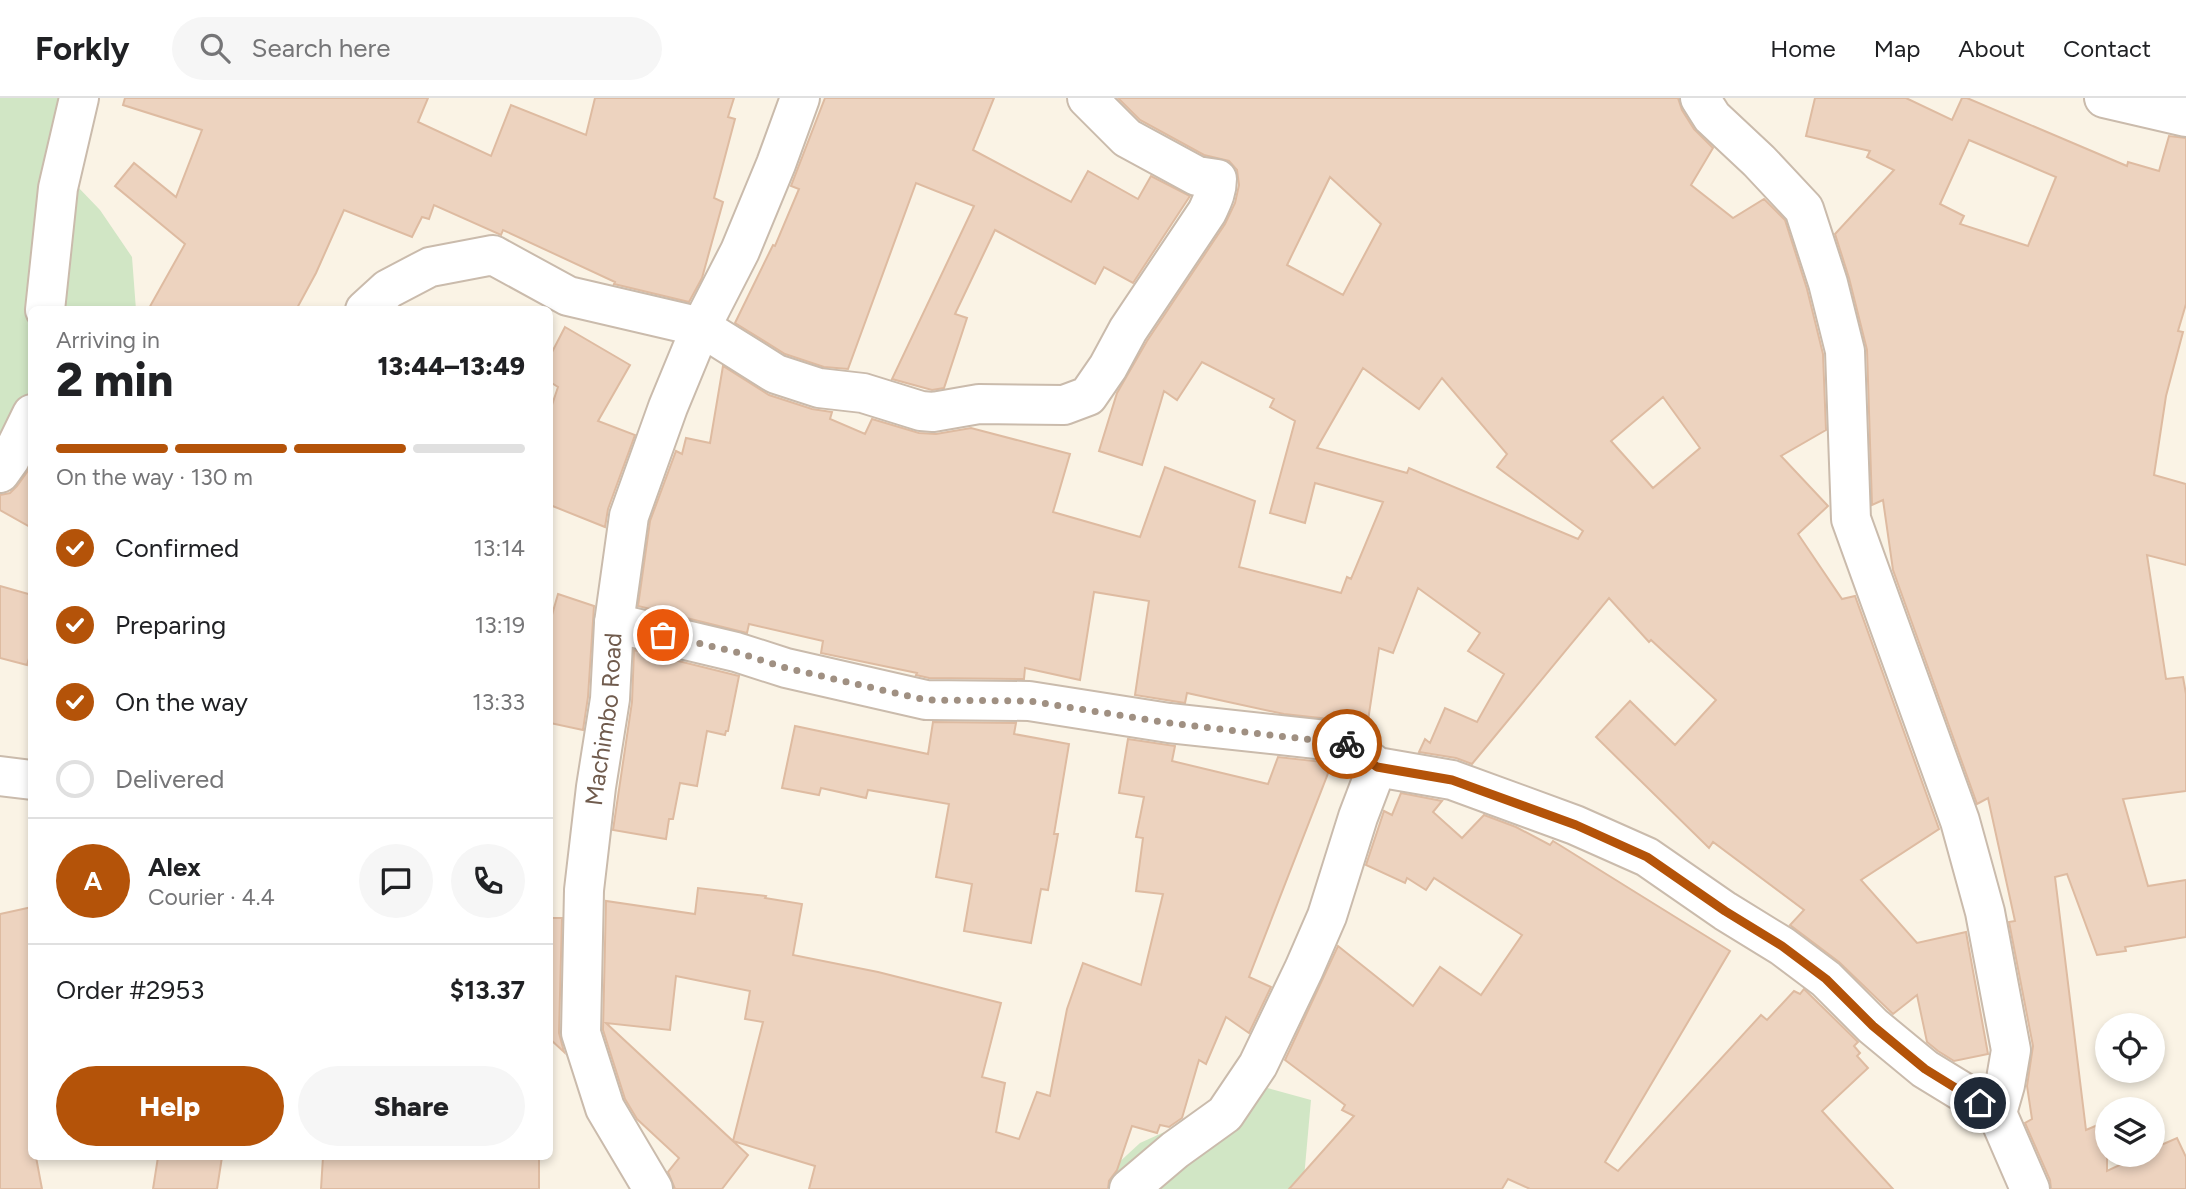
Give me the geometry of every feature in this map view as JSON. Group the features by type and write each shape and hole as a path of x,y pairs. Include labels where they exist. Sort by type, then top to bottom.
{"street":[{"path":"45,306 58,188 79,98"},
{"name":"Machimbo Road","path":"653,1189 605,1108 581,1033 584,890 610,699 614,623 629,516 668,407 701,327 740,251 800,98"},
{"path":"369,306 388,289 430,267 493,255 568,296 701,327 776,374 819,388 863,393 921,411 945,411 979,404 1064,405 1088,396 1128,330 1207,212 1215,196 1217,184 1217,179 1197,176 1127,138 1087,98"},
{"path":"1700,98 1712,117 1759,161 1804,209 1828,283 1845,351 1851,519 1961,821 1985,912 2011,1050 1997,1113"},
{"path":"2104,98 2186,117"},
{"path":"0,473 28,423"},
{"path":"614,623 736,652 786,668 926,700 1029,701 1169,723 1344,742 1377,767 1452,780 1576,825 1647,857 1725,911 1782,946 1826,979 1873,1026 1925,1069 1997,1113 2030,1189"},
{"path":"1129,1189 1175,1150 1225,1114 1258,1065 1327,916 1358,817 1377,767"},
{"path":"0,776 28,780"}],"green space":[{"path":"0,98 91,98 52,160 100,210 132,257 136,306 28,306 28,427 0,469"},
{"path":"1264,1087 1311,1100 1303,1189 1090,1189 1140,1143"}],"building":[{"path":"125,98 428,98 418,122 491,156 511,105 586,135 595,98 734,98 728,117 735,119 714,198 723,202 702,278 689,302 614,284 615,282 503,230 501,235 434,205 429,219 422,217 412,237 344,210 298,306 150,306 185,244 115,186 134,163 176,197 202,130 123,105"},
{"path":"825,98 994,98 973,150 1071,202 1088,171 1138,199 1151,176 1190,196 1133,283 1104,267 1095,284 995,230 955,314 967,318 944,388 932,390 892,379 974,206 916,183 848,369 824,367 785,354 735,323 773,245 775,246 799,189 791,186"},
{"path":"1118,98 1678,98 1694,129 1713,148 1691,185 1733,218 1764,199 1785,220 1807,289 1823,354 1826,430 1781,456 1828,506 1798,534 1842,599 1855,596 1939,829 1861,880 1917,943 1966,932 1988,1054 1954,1061 1938,1051 1927,1042 1917,995 1893,1014 1839,962 1790,925 1804,910 1713,842 1709,848 1596,737 1630,701 1675,745 1716,700 1651,640 1649,642 1609,598 1472,764 1456,758 1419,752 1425,739 1430,743 1445,708 1477,722 1504,674 1468,651 1480,633 1418,588 1393,653 1379,648 1367,727 1350,716 1348,721 1284,714 1187,693 1185,703 1135,695 1149,601 1094,592 1080,680 1025,668 1024,679 929,678 916,675 917,673 821,653 823,641 749,624 747,633 638,606 650,521 676,451 682,454 686,438 710,443 723,366 769,395 812,409 832,412 830,419 865,434 872,419 919,433 936,434 971,428 1070,454 1053,512 1140,537 1165,467 1255,501 1239,567 1341,593 1347,577 1351,579 1383,502 1315,483 1305,523 1270,513 1295,421 1270,407 1274,399 1202,362 1177,400 1164,391 1142,465 1099,451 1117,393 1147,341 1225,224 1235,203 1239,185 1237,170 1229,161 1204,155 1140,120","holes":["1330,177 1381,224 1343,295 1287,265","1363,368 1419,409 1442,378 1507,454 1497,467 1583,531 1578,539 1409,468 1407,473 1317,448","1663,397 1700,448 1653,488 1611,441"]},
{"path":"1815,98 1906,98 1952,120 1962,98 1967,98 2127,166 2128,162 2159,171 2169,136 2186,138 2186,304 2178,331 2183,332 2166,396 2154,475 2186,484 2186,565 2147,555 2166,679 2183,677 2186,694 2186,791 2123,799 2148,886 2186,880 2186,937 2125,947 2126,951 2097,955 2067,874 2055,877 2086,1130 2095,1126 2095,1167 2107,1167 2107,1171 2116,1167 2165,1167 2165,1143 2177,1138 2186,1157 2186,1189 2051,1189 2050,1180 2025,1123 2032,1119 2027,1086 2033,1046 2009,922 2015,921 1988,798 1977,804 1893,570 1883,500 1872,505 1867,350 1835,234 1894,170 1867,157 1870,151 1806,136","holes":["1969,140 2056,177 2028,246 1960,224 1964,216 1940,204"]},
{"path":"565,327 630,365 598,421 635,435 608,509 605,527 553,506 553,402 558,387 553,384 553,350"},
{"path":"28,471 28,526 0,510 0,495 10,493"},
{"path":"0,586 28,594 28,662 27,665 0,658"},
{"path":"558,594 594,606 583,730 553,724 553,612"},
{"path":"634,650 739,676 728,731 725,735 707,731 697,786 680,783 666,839 613,830 632,702"},
{"path":"933,722 1016,723 1014,734 1069,744 1048,890 1041,889 1031,943 964,931 972,884 936,877 949,804 868,790 866,798 821,788 819,795 782,788 795,726 928,754"},
{"path":"1128,739 1175,746 1172,761 1268,784 1278,757 1332,763 1249,977 1271,987 1249,1033 1226,1017 1206,1064 1199,1060 1182,1118 1169,1127 1160,1125 1157,1133 1132,1126 1108,1189 809,1189 815,1166 733,1141 748,1155 722,1189 675,1189 668,1172 679,1158 637,1119 625,1099 603,1030 606,901 695,914 698,888 766,896 765,898 802,904 793,955 878,972 1001,1003 982,1077 1005,1083 996,1132 1019,1139 1037,1092 1050,1096 1067,1009 1083,963 1141,985 1163,894 1136,891 1143,838 1136,837 1144,797 1119,793","holes":["676,976 750,991 745,1019 763,1022 733,1141 606,1023 670,1030"]},
{"path":"1401,793 1442,801 1433,812 1462,838 1484,815 1516,827 1550,845 1553,841 1730,951 1605,1162 1618,1171 1761,1015 1767,1020 1794,991 1800,994 1804,989 1858,1042 1854,1046 1860,1053 1857,1056 1868,1068 1822,1111 1893,1189 1530,1189 1508,1179 1502,1189 1289,1189 1354,1116 1342,1110 1345,1105 1285,1060 1338,946 1413,1006 1440,967 1481,995 1522,935 1434,878 1426,890 1407,878 1405,883 1366,865 1384,811 1392,815"},
{"path":"28,908 28,1160 37,1160 42,1189 0,1189 0,914"},
{"path":"553,918 562,918 559,1033 564,1052 553,1042"},
{"path":"158,1160 222,1160 217,1189 153,1189"},
{"path":"323,1160 539,1160 539,1189 321,1189"}],"way so far":[{"path":"663,635 736,652 786,668 926,700 1029,701 1169,723 1347,744"}],"route":[{"path":"1347,744 1377,767 1452,780 1576,825 1647,857 1725,911 1782,946 1826,979 1873,1026 1925,1069 1980,1103"}]}
